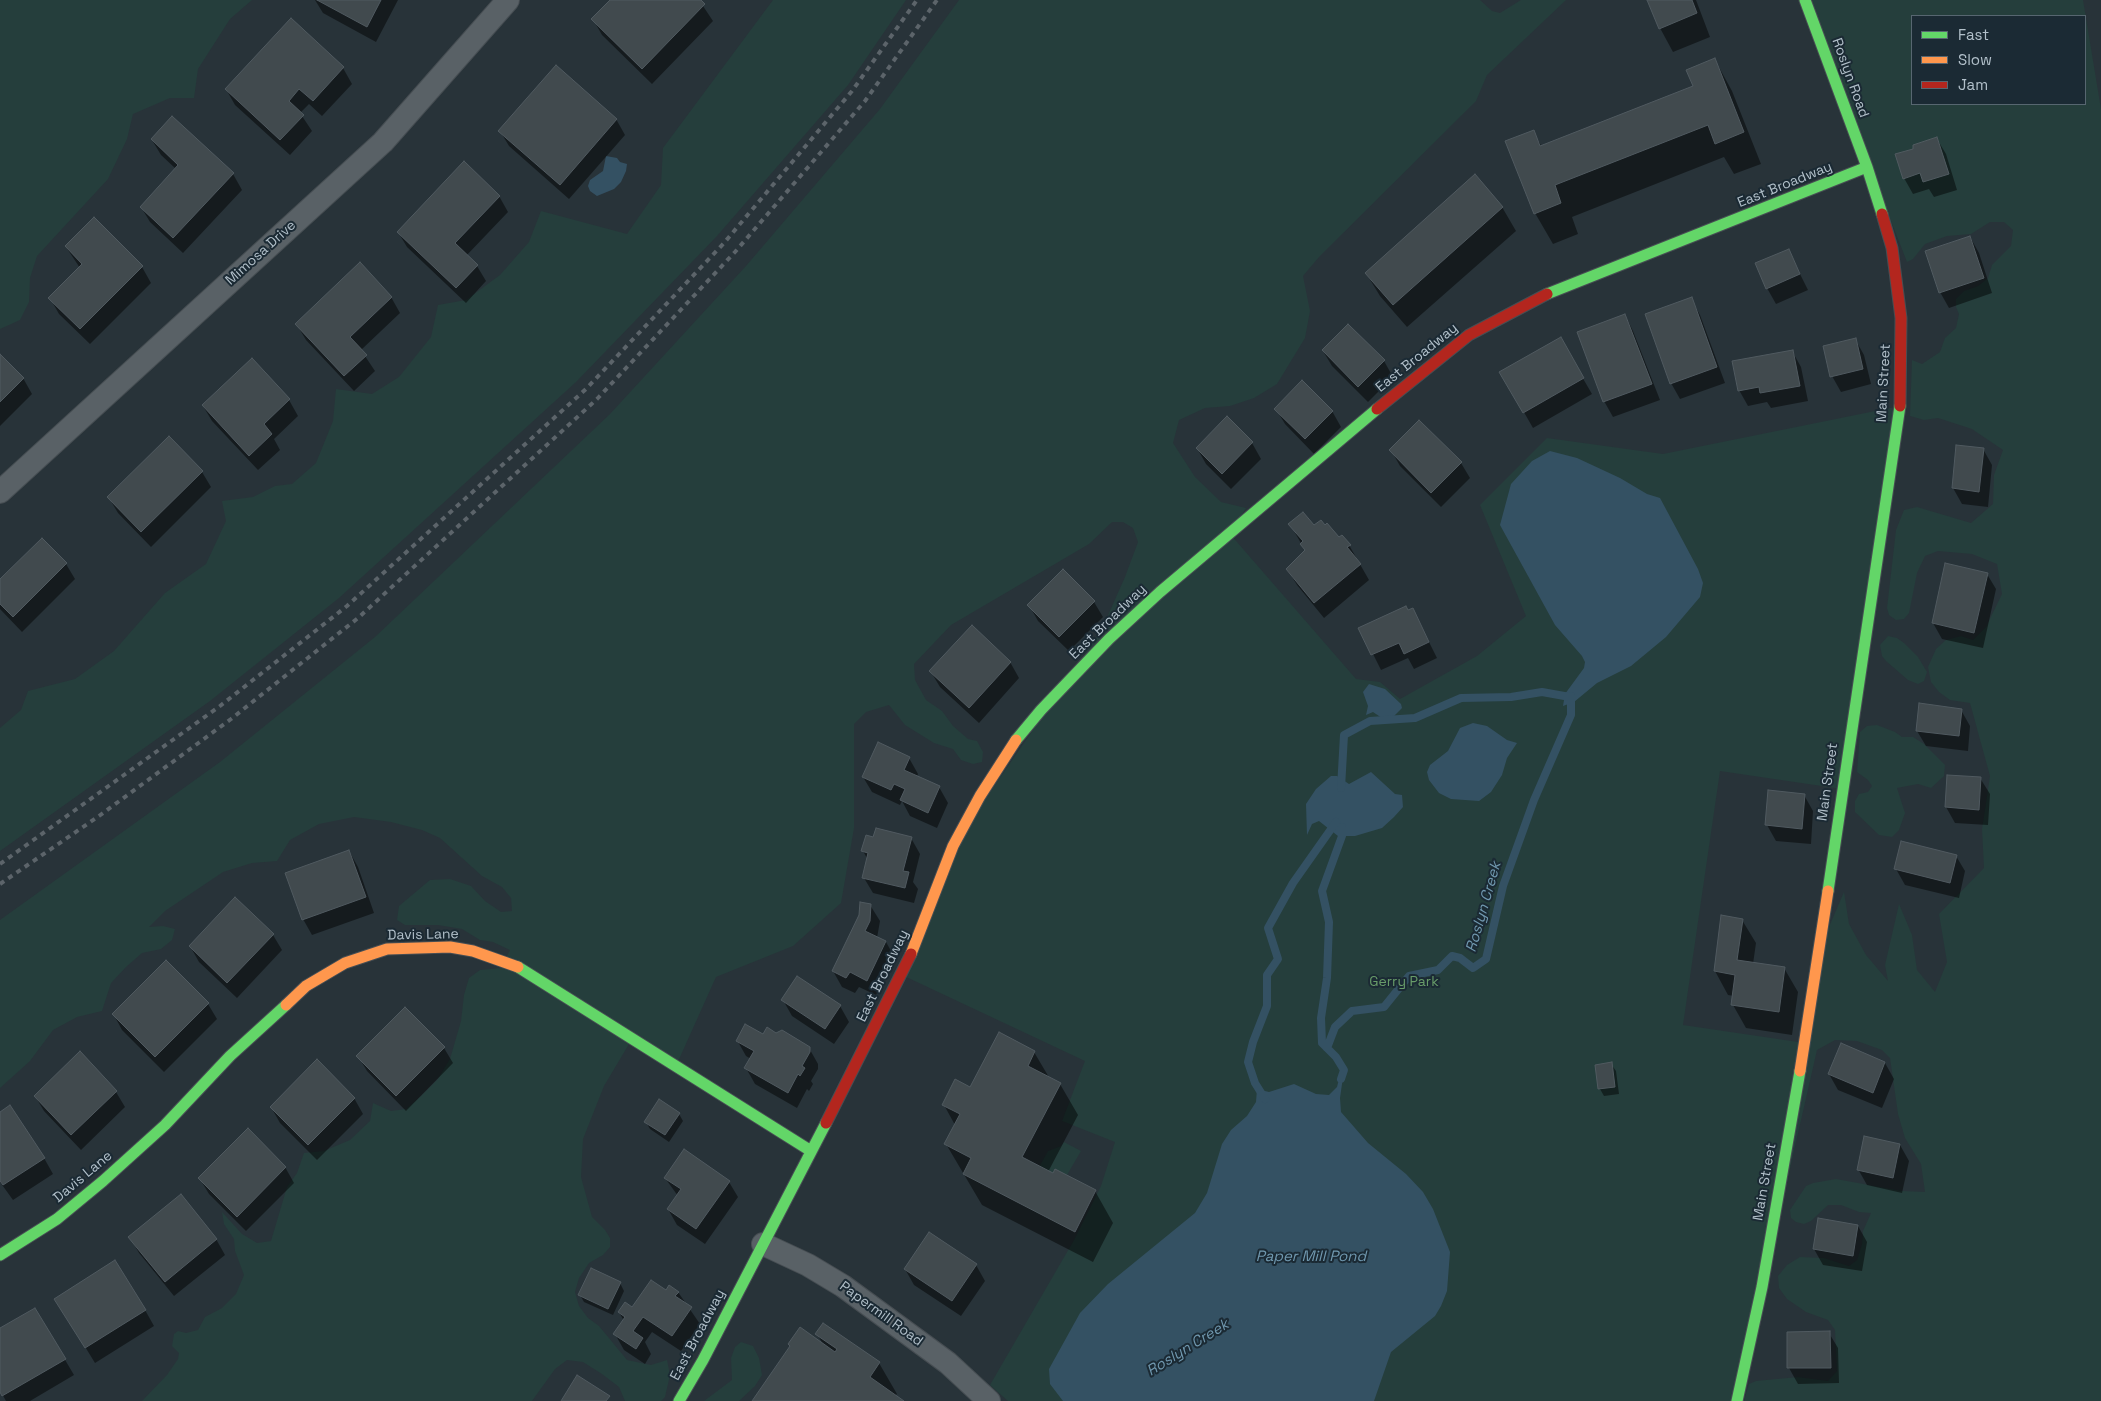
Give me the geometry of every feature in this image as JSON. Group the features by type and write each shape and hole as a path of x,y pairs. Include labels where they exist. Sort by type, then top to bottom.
{"main road":[{"name":"Roslyn Road","path":"1805,0 1867,167"},
{"name":"East Broadway","path":"679,1401 703,1360 902,975 919,938 953,846 980,796 1008,750 1035,717 1109,639 1198,560 1444,353 1469,335 1549,293 1867,167"},
{"name":"Main Street","path":"1737,1401 1762,1287 1805,1043 1900,406 1901,318 1895,265 1888,234 1867,167"},
{"name":"Davis Lane","path":"0,1255 57,1219 103,1181 166,1125 230,1056 306,986 345,962 387,949 450,947 473,951 514,965 811,1151"}],"street":[{"name":"Mimosa Drive","path":"0,492 383,142 508,0"},
{"name":"Papermill Road","path":"763,1244 808,1265 843,1286 948,1363 989,1401"}],"green space":[{"path":"0,0 252,0 230,19 198,69 194,98 170,98 133,114 127,139 108,179 37,256 30,278 29,302 20,320 0,329"},
{"path":"773,0 906,0 848,85 717,236 576,382 339,598 210,701 0,851 0,728 21,710 28,691 75,679 114,651 165,593 206,564 226,521 222,501 253,497 275,486 292,484 316,463 333,421 336,389 372,394 399,377 431,337 438,305 466,300 500,275 529,242 541,211 627,234 661,185 663,148"},
{"name":"Gerry Park","path":"959,0 1480,0 1492,11 1500,13 1521,0 1566,0 1487,75 1476,101 1319,257 1303,276 1310,311 1305,338 1277,384 1254,398 1230,406 1205,408 1179,420 1173,443 1195,477 1221,502 1246,508 1230,534 1356,679 1380,682 1400,699 1477,656 1526,616 1480,505 1547,438 1663,454 1900,406 1842,789 1720,771 1683,1025 1805,1043 1819,950 1844,892 1849,924 1866,955 1888,981 1885,965 1899,904 1912,935 1917,970 1935,992 1947,962 1939,914 1984,868 1982,829 1990,776 1970,703 1950,700 1939,692 1931,682 1928,667 1936,649 1946,640 1961,636 1973,640 1986,627 2002,594 1997,564 1972,554 1938,551 1925,556 1917,573 1909,613 1904,619 1896,620 1889,615 1887,608 1896,530 1904,510 1917,507 1971,523 1993,504 1994,475 2003,450 1972,429 1938,418 1924,420 1910,416 1912,360 1922,364 1940,352 1945,338 1956,328 1959,314 1956,307 1956,299 1964,291 1978,286 1988,278 1992,265 2011,246 2013,230 2004,222 1990,222 1971,234 1947,236 1925,244 1913,259 1907,262 1805,0 2083,0 2085,15 1911,15 1911,105 2086,105 2086,18 2101,109 2101,1401 1744,1401 1749,1384 1756,1381 1798,1377 1828,1381 1837,1371 1835,1330 1828,1320 1806,1312 1787,1299 1779,1288 1778,1276 1787,1265 1800,1257 1824,1258 1849,1266 1857,1260 1862,1244 1863,1231 1871,1213 1859,1212 1841,1205 1828,1205 1811,1221 1804,1224 1796,1222 1791,1218 1790,1210 1806,1186 1836,1179 1902,1191 1925,1192 1921,1164 1905,1138 1898,1114 1890,1058 1882,1050 1857,1041 1835,1040 1817,1050 1737,1401 1008,1401 990,1385 1074,1240 1101,1186 1115,1142 1062,1121 1085,1061 902,975 953,846 1101,631 1138,542 1133,528 1123,522 1112,522 1089,544 951,625 914,664 915,680 926,700 942,711 953,726 968,739 977,741 983,752 982,762 973,764 961,760 953,749 934,743 905,725 889,705 866,712 854,724 854,828 841,903 793,946 716,977 676,1066 632,1039 604,1086 583,1139 581,1177 592,1217 610,1238 610,1247 603,1255 589,1263 579,1278 575,1292 579,1306 588,1318 599,1326 627,1360 651,1365 667,1360 670,1375 665,1397 661,1401 625,1401 619,1387 602,1374 583,1362 567,1360 555,1369 532,1401 142,1401 167,1375 178,1359 179,1353 172,1346 174,1334 178,1331 186,1333 198,1330 205,1317 222,1308 236,1294 244,1275 235,1251 234,1239 224,1224 222,1212 242,1234 257,1243 271,1241 287,1187 297,1173 304,1153 324,1151 350,1140 370,1121 373,1103 391,1111 406,1109 421,1096 437,1080 450,1059 461,1021 464,995 469,978 480,970 501,968 510,950 493,942 480,940 462,929 438,925 405,925 397,920 399,906 430,880 450,879 471,886 485,901 501,912 512,911 511,898 502,887 482,876 440,838 422,830 391,822 354,817 319,824 290,840 277,861 252,863 223,872 165,911 149,927 163,926 175,929 172,940 161,949 142,953 111,983 102,1011 77,1017 53,1030 30,1061 0,1088 0,920 220,762 375,637 610,414 746,266 880,109"},
{"path":"1888,636 1897,638 1918,657 1927,672 1924,681 1918,684 1908,680 1882,656 1880,645"},
{"path":"1877,725 1902,737 1913,737 1924,744 1945,765 1944,776 1931,788 1918,784 1897,788 1905,813 1899,830 1892,837 1879,835 1855,812 1855,801 1859,794 1868,792 1872,786 1868,780 1857,772 1860,732 1867,726"},
{"path":"1064,1142 1081,1151 1067,1175 1055,1169 1053,1173 1039,1167 1048,1151 1061,1146"},
{"path":"741,1342 753,1346 759,1358 762,1375 755,1386 739,1401 704,1401 732,1380 731,1358 735,1347"}],"water":[{"path":"606,156 617,158 620,162 627,164 626,171 621,182 614,189 597,196 590,191 588,186 590,180 603,171"},
{"path":"1550,451 1577,458 1620,478 1647,494 1660,498 1698,569 1703,583 1700,597 1666,637 1631,666 1597,683 1574,702 1563,706 1565,694 1584,668 1585,662 1555,625 1500,525 1511,484 1532,461"},
{"path":"1369,684 1385,689 1401,704 1402,708 1388,722 1373,712 1366,715 1368,706 1363,692"},
{"path":"1473,723 1487,726 1507,740 1517,743 1507,758 1502,775 1491,792 1479,801 1451,799 1439,793 1429,780 1427,772 1430,765 1448,751 1460,728"},
{"path":"1371,772 1395,794 1402,795 1403,807 1394,817 1382,828 1355,836 1338,836 1319,821 1312,824 1307,835 1306,804 1316,789 1331,776 1337,776 1349,784"},
{"name":"Paper Mill Pond","path":"1344,1070 1340,1098 1341,1112 1368,1143 1406,1174 1423,1192 1433,1209 1450,1252 1447,1291 1441,1306 1435,1316 1391,1352 1374,1401 1063,1401 1050,1384 1049,1369 1080,1313 1108,1284 1195,1213 1207,1193 1222,1144 1231,1130 1247,1116 1256,1102 1257,1089 1269,1092 1294,1084 1316,1094 1329,1095 1337,1087"}],"building":[{"path":"317,0 381,0 367,27"},
{"path":"610,0 701,0 705,4 642,69 591,19"},
{"path":"1647,0 1692,0 1697,13 1659,29"},
{"path":"291,18 344,67 313,101 299,89 289,101 304,115 280,140 225,89"},
{"path":"1715,58 1744,132 1715,144 1708,125 1555,185 1561,203 1534,214 1505,141 1534,130 1540,146 1693,86 1686,70"},
{"path":"556,65 617,119 560,185 498,131"},
{"path":"172,116 234,173 173,238 140,207 178,165 151,139"},
{"path":"1937,137 1949,174 1923,182 1920,173 1903,179 1895,154 1913,149 1913,145"},
{"path":"464,161 500,196 455,243 478,265 456,288 397,232"},
{"path":"1475,174 1503,207 1393,305 1365,273"},
{"path":"94,217 143,266 80,329 48,298 82,264 65,246"},
{"path":"1970,236 1984,278 1939,293 1925,251"},
{"path":"1789,249 1800,274 1766,289 1755,263"},
{"path":"360,262 392,297 350,337 367,355 344,376 295,324"},
{"path":"1692,297 1717,367 1670,384 1645,314"},
{"path":"1625,314 1652,384 1603,402 1577,332"},
{"path":"1348,324 1385,360 1358,387 1322,350"},
{"path":"1561,337 1584,378 1523,413 1499,372"},
{"path":"1856,338 1863,369 1830,377 1823,346"},
{"path":"1793,350 1800,386 1760,393 1759,387 1738,391 1732,361"},
{"path":"0,354 24,378 0,402"},
{"path":"252,358 290,399 264,424 272,434 249,456 202,405"},
{"path":"1302,380 1333,411 1305,439 1274,409"},
{"path":"1227,416 1253,442 1222,474 1196,448"},
{"path":"1419,420 1462,462 1431,493 1389,450"},
{"path":"169,436 203,471 141,532 107,497"},
{"path":"1956,445 1984,448 1979,492 1952,488"},
{"path":"1303,512 1314,525 1321,520 1325,525 1327,523 1339,537 1342,535 1351,545 1347,547 1361,564 1314,603 1286,569 1305,550 1300,544 1303,541 1288,524"},
{"path":"42,538 67,563 13,617 0,604 0,579"},
{"path":"1945,563 1988,573 1974,633 1932,623"},
{"path":"1063,569 1095,601 1059,637 1027,605"},
{"path":"1406,606 1408,610 1413,608 1429,642 1404,654 1399,643 1371,655 1358,628"},
{"path":"972,625 1011,662 969,708 929,671"},
{"path":"1919,703 1962,709 1959,736 1916,731"},
{"path":"878,742 910,757 904,770 940,786 928,813 900,800 905,789 894,784 891,790 862,777"},
{"path":"1947,775 1981,777 1979,810 1945,807"},
{"path":"1768,790 1805,794 1802,829 1765,825"},
{"path":"876,828 912,837 903,871 909,872 905,888 862,878 868,853 861,851 866,835 873,837"},
{"path":"1901,841 1957,855 1950,883 1894,869"},
{"path":"349,850 366,897 302,920 285,873"},
{"path":"235,897 274,934 227,983 189,946"},
{"path":"860,902 871,904 870,921 865,931 886,941 867,981 850,972 846,978 832,971 859,915"},
{"path":"1721,915 1743,919 1737,960 1785,967 1779,1012 1731,1005 1735,975 1714,971"},
{"path":"166,960 209,1003 155,1057 112,1014"},
{"path":"797,976 841,1005 825,1029 781,1000"},
{"path":"405,1007 445,1047 396,1096 356,1056"},
{"path":"745,1024 763,1034 767,1027 776,1033 782,1030 810,1047 810,1052 802,1066 805,1068 800,1076 798,1074 788,1093 744,1068 754,1051 736,1041"},
{"path":"999,1032 1035,1051 1028,1066 1061,1083 1022,1157 1053,1173 1055,1169 1096,1190 1075,1232 963,1174 971,1158 944,1144 960,1114 942,1105 955,1079 970,1087"},
{"path":"1841,1043 1885,1062 1873,1093 1828,1074"},
{"path":"80,1051 117,1091 71,1135 34,1096"},
{"path":"317,1059 355,1098 308,1145 270,1107"},
{"path":"1612,1062 1615,1087 1598,1089 1595,1065"},
{"path":"659,1099 680,1113 665,1135 644,1122"},
{"path":"10,1105 45,1158 3,1185 0,1181 0,1112"},
{"path":"248,1128 286,1167 237,1217 198,1178"},
{"path":"1864,1136 1900,1144 1893,1178 1857,1170"},
{"path":"684,1149 730,1181 696,1229 667,1209 681,1189 664,1178"},
{"path":"181,1194 217,1239 165,1282 128,1237"},
{"path":"1818,1218 1858,1225 1853,1256 1813,1249"},
{"path":"929,1232 977,1264 952,1301 904,1269"},
{"path":"115,1260 146,1310 85,1348 54,1299"},
{"path":"591,1268 621,1282 608,1309 578,1295"},
{"path":"651,1280 666,1290 669,1285 679,1292 675,1296 692,1307 672,1336 643,1317 633,1331 643,1338 636,1349 613,1334 625,1317 618,1312 625,1302 632,1307"},
{"path":"35,1308 66,1359 2,1396 0,1392 0,1328"},
{"path":"823,1323 880,1362 870,1377 904,1401 752,1401 790,1346 788,1344 800,1327 835,1352 837,1349 815,1334"},
{"path":"1830,1331 1831,1368 1787,1368 1787,1332"},
{"path":"577,1375 610,1396 606,1401 561,1401"}],"waterway":[{"name":"Roslyn Creek","path":"1341,788 1344,735 1370,721 1415,718 1461,698 1511,697 1542,692 1570,697"},
{"name":"Roslyn Creek","path":"1327,1048 1335,1027 1352,1011 1384,1007 1409,976 1438,970 1452,956 1460,958 1473,968 1486,959 1503,886 1534,800 1571,715 1571,696"},
{"name":"Roslyn Creek","path":"1265,1099 1255,1083 1248,1062 1253,1042 1267,1006 1267,975 1278,959 1268,928 1293,883 1336,822"},
{"name":"Roslyn Creek","path":"1341,1079 1344,1070 1336,1057 1322,1043 1321,1018 1327,978 1329,922 1322,891 1342,836 1342,827"}],"railway":[{"path":"0,864 220,706 347,606 586,389 724,243 852,91 917,0"},
{"path":"0,884 99,816 231,719 358,618 597,399 735,252 865,101 937,0"}],"traffic: fast":[{"path":"1805,0 1867,167 1882,214"},
{"path":"1547,294 1867,167"},
{"path":"1828,891 1900,406"},
{"path":"1016,740 1041,710 1109,639 1160,592 1377,409"},
{"path":"518,967 811,1151"},
{"path":"0,1255 57,1219 103,1181 165,1125 230,1056 286,1005"},
{"path":"1737,1401 1762,1287 1800,1071"},
{"path":"679,1401 703,1360 826,1123"}],"traffic: slow":[{"path":"911,954 953,846 980,796 1016,740"},
{"path":"1800,1071 1828,891"},
{"path":"286,1005 306,986 345,963 387,949 450,947 473,951 518,967"}],"traffic: jam":[{"path":"1882,214 1892,248 1901,318 1900,406"},
{"path":"1377,409 1469,335 1547,294"},
{"path":"826,1123 911,954"}]}
